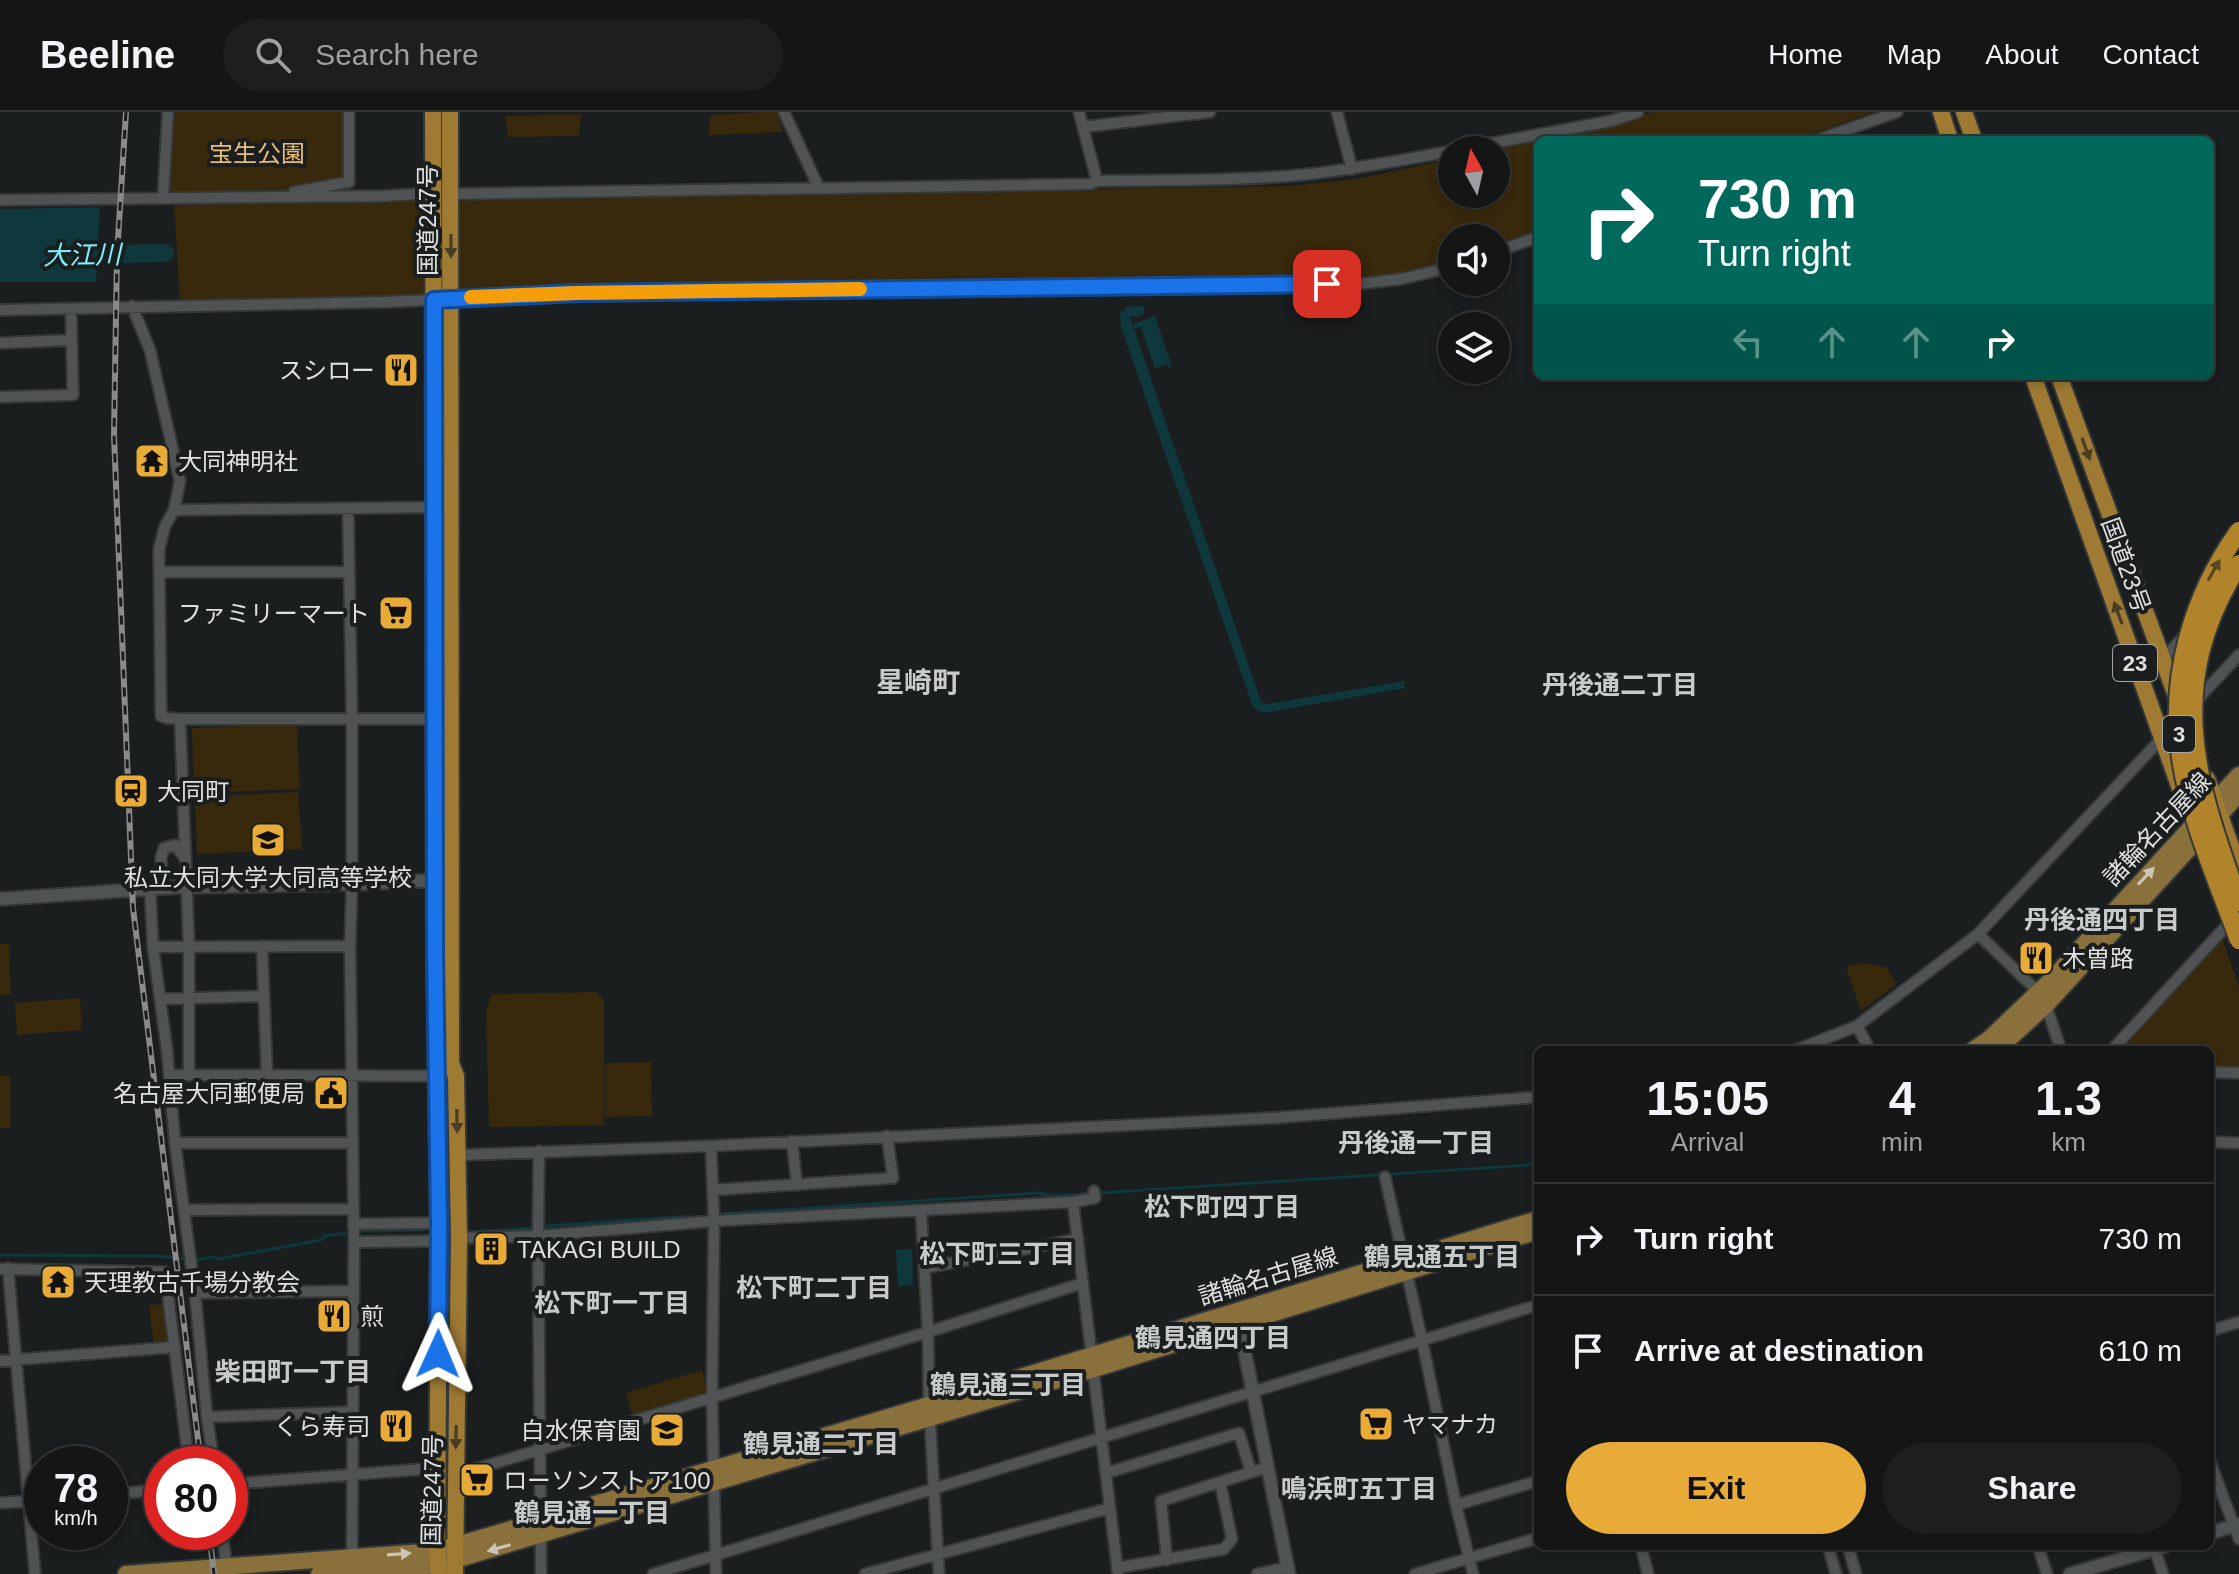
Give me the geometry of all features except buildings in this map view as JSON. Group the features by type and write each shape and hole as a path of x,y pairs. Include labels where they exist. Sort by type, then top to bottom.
{"highway":[{"name":"国道247号","path":"433,112 442,193"},
{"name":"国道247号","path":"447,1562 437,1468 439,1223 435,1076 443,879 442,193 450,112"},
{"path":"1941,112 1949,136"},
{"path":"1964,112 1973,136"},
{"name":"国道23号","path":"2034,380 2239,950"},
{"name":"国道23号","path":"2060,380 2239,869"},
{"name":"国道247号","path":"443,507 435,719 451,1063 456,1076 459,1238 456,1475 447,1562"},
{"name":"3","path":"2239,531 2211,574 2193,619 2180,675 2178,711 2181,758 2194,814 2239,940"},
{"name":"3","path":"2239,564 2210,620 2201,647 2193,708 2195,752 2202,789 2214,834 2239,902"}],"main road":[{"name":"諸輪名古屋線","path":"2001,1046 2196,833 2239,775"},
{"name":"諸輪名古屋線","path":"2218,807 2239,794"},
{"name":"諸輪名古屋線","path":"1979,1046 2042,999"},
{"name":"諸輪名古屋線","path":"126,1574 352,1568 447,1562 541,1528 1093,1362 1406,1265 1534,1220"},
{"name":"諸輪名古屋線","path":"1406,1265 1534,1232"},
{"name":"諸輪名古屋線","path":"319,1574 352,1568"}],"street":[{"path":"163,198 168,112"},
{"path":"289,196 296,191 349,182 349,112"},
{"path":"784,112 819,188"},
{"path":"1079,112 1097,181"},
{"path":"1083,127 1210,112"},
{"path":"1337,112 1352,169"},
{"path":"1510,138 1638,112"},
{"path":"1828,136 1897,112"},
{"path":"0,200 1090,184 1097,181 1298,175 1352,169 1438,153"},
{"path":"1510,247 1534,238"},
{"path":"0,310 385,302 577,293 1358,284 1438,270"},
{"path":"132,306 150,350 180,481 174,510 165,526 159,549 161,716 180,719 435,719"},
{"path":"0,397 73,395 71,309"},
{"path":"0,343 72,340"},
{"path":"174,510 443,507"},
{"path":"348,509 354,1242 352,1568"},
{"path":"160,572 349,572"},
{"path":"2163,659 2236,591 2239,573"},
{"path":"2183,715 2239,655"},
{"path":"180,719 189,947 189,1074"},
{"path":"1806,1046 1857,1026 1978,934 2162,738"},
{"path":"185,859 175,845 164,848 156,888 153,947 211,1446"},
{"path":"0,899 156,888 443,879"},
{"path":"2116,1046 2229,923"},
{"path":"1978,934 2042,999 2060,1046"},
{"path":"262,946 267,1074"},
{"path":"153,947 350,946"},
{"path":"160,999 264,996"},
{"path":"1857,1026 1868,1046"},
{"path":"2214,1072 2239,1073"},
{"path":"169,1075 456,1076"},
{"path":"458,1155 711,1146 1273,1118 1534,1097"},
{"path":"713,1190 893,1178 887,1136"},
{"path":"792,1141 797,1185"},
{"path":"2214,1142 2239,1143"},
{"path":"175,1143 351,1143"},
{"path":"711,1146 716,1574"},
{"path":"539,1151 541,1574"},
{"path":"1385,1177 1473,1574"},
{"path":"459,1238 538,1236 714,1221 1073,1202 1095,1198 1094,1193"},
{"path":"1073,1202 1118,1571 1224,1549 1232,1539 1220,1482"},
{"path":"185,1210 352,1209"},
{"path":"921,1210 939,1574"},
{"path":"353,1224 439,1223"},
{"path":"924,1268 1078,1239"},
{"path":"354,1242 439,1241"},
{"path":"24,1454 4,1268 165,1272 187,1446"},
{"path":"456,1475 1083,1283"},
{"path":"195,1293 353,1291"},
{"path":"653,1574 1534,1306"},
{"path":"1237,1317 1288,1571 1257,1574"},
{"path":"2214,1330 2239,1322"},
{"path":"0,1361 175,1347"},
{"path":"207,1417 351,1412"},
{"path":"1106,1473 1239,1433 1251,1472"},
{"path":"1167,1560 1161,1501 1268,1467"},
{"path":"248,1483 437,1468"},
{"path":"2214,1472 2237,1530 2214,1533"},
{"path":"1456,1505 1534,1482"},
{"path":"0,1503 24,1502"},
{"path":"865,1574 1110,1508"},
{"path":"1415,1574 1534,1539"},
{"path":"33,1550 35,1574"},
{"path":"224,1550 227,1570"},
{"path":"1642,1550 1648,1574"},
{"path":"1829,1550 1836,1574"},
{"path":"1849,1550 1856,1574"},
{"path":"2039,1550 2047,1574"},
{"path":"2070,1574 2153,1550"},
{"path":"2160,1550 2163,1574"}],"green space":[{"name":"宝生公園","path":"172,112 344,112 344,179 292,188 285,192 176,193 169,185"},
{"path":"777,112 783,132 709,135 710,115"},
{"path":"1653,112 1873,112 1805,136 1561,136 1609,126"},
{"path":"581,114 579,136 508,137 505,116"},
{"path":"1534,142 1534,232 1510,241 1510,224 1438,224 1438,264 1400,274 1361,278 1214,278 180,301 174,203 1289,186 1356,179 1438,162 1438,208 1510,208 1510,147"},
{"path":"297,724 300,789 194,793 192,728"},
{"path":"298,792 302,849 197,854 195,797"},
{"path":"2216,941 2223,941 2239,987 2239,1068 2214,1067 2214,1046 2120,1046"},
{"path":"0,944 9,944 11,994 0,995"},
{"path":"1862,963 1886,967 1897,984 1861,1011 1847,970 1849,966"},
{"path":"596,992 604,1000 604,1125 489,1127 486,1010 492,994"},
{"path":"80,998 82,1030 17,1035 15,1003"},
{"path":"651,1062 652,1116 605,1117 605,1063"},
{"path":"10,1075 11,1128 0,1128 0,1076"},
{"path":"165,1304 169,1345 154,1346 149,1305"},
{"path":"702,1370 708,1396 633,1417 626,1393"}],"water":[{"path":"100,207 96,282 0,282 0,209"},
{"path":"1144,306 1143,315 1130,317 1261,702 1267,704 1404,681 1405,688 1263,713 1253,707 1121,327 1120,311 1125,311 1125,307"},
{"path":"1155,316 1172,367 1169,368 1167,364 1155,369 1141,327 1135,328 1133,324"},
{"path":"912,1249 913,1285 898,1286 896,1250"}],"waterway":[{"name":"大江川","path":"75,255 165,253"},
{"path":"720,1214 1038,1193 1053,1196 1534,1164"},
{"path":"547,1226 690,1216"},
{"path":"467,1232 535,1228"},
{"path":"360,1231 422,1230"},
{"path":"0,1255 218,1259 345,1233"}],"railway":[{"path":"126,112 117,255 114,435 133,908 199,1446"},
{"path":"211,1550 214,1574"}],"slow traffic":[{"path":"471,297 860,289"}],"place":[{"name":"スシロー","path":"401,370"},
{"name":"大同神明社","path":"152,461"},
{"name":"ファミリーマート","path":"396,613"},
{"name":"大同町","path":"131,791"},
{"name":"私立大同大学大同高等学校","path":"268,840"},
{"name":"木曽路","path":"2036,958"},
{"name":"名古屋大同郵便局","path":"331,1093"},
{"name":"TAKAGI BUILD","path":"491,1249"},
{"name":"天理教古千場分教会","path":"58,1282"},
{"name":"煎","path":"334,1316"},
{"name":"ヤマナカ","path":"1376,1424"},
{"name":"くら寿司","path":"396,1426"},
{"name":"白水保育園","path":"667,1430"},
{"name":"ローソンストア100","path":"477,1480"}],"district":[{"name":"星崎町","path":"918,682"},
{"name":"丹後通二丁目","path":"1620,685"},
{"name":"丹後通四丁目","path":"2102,920"},
{"name":"丹後通一丁目","path":"1416,1143"},
{"name":"松下町四丁目","path":"1222,1207"},
{"name":"松下町三丁目","path":"997,1254"},
{"name":"鶴見通五丁目","path":"1442,1257"},
{"name":"松下町二丁目","path":"814,1288"},
{"name":"松下町一丁目","path":"612,1303"},
{"name":"鶴見通四丁目","path":"1213,1338"},
{"name":"柴田町一丁目","path":"293,1372"},
{"name":"鶴見通三丁目","path":"1008,1385"},
{"name":"鶴見通二丁目","path":"821,1444"},
{"name":"鳴浜町五丁目","path":"1359,1489"},
{"name":"鶴見通一丁目","path":"592,1513"}],"route":[{"path":"438,1354 434,300 577,293 1327,284"}]}
